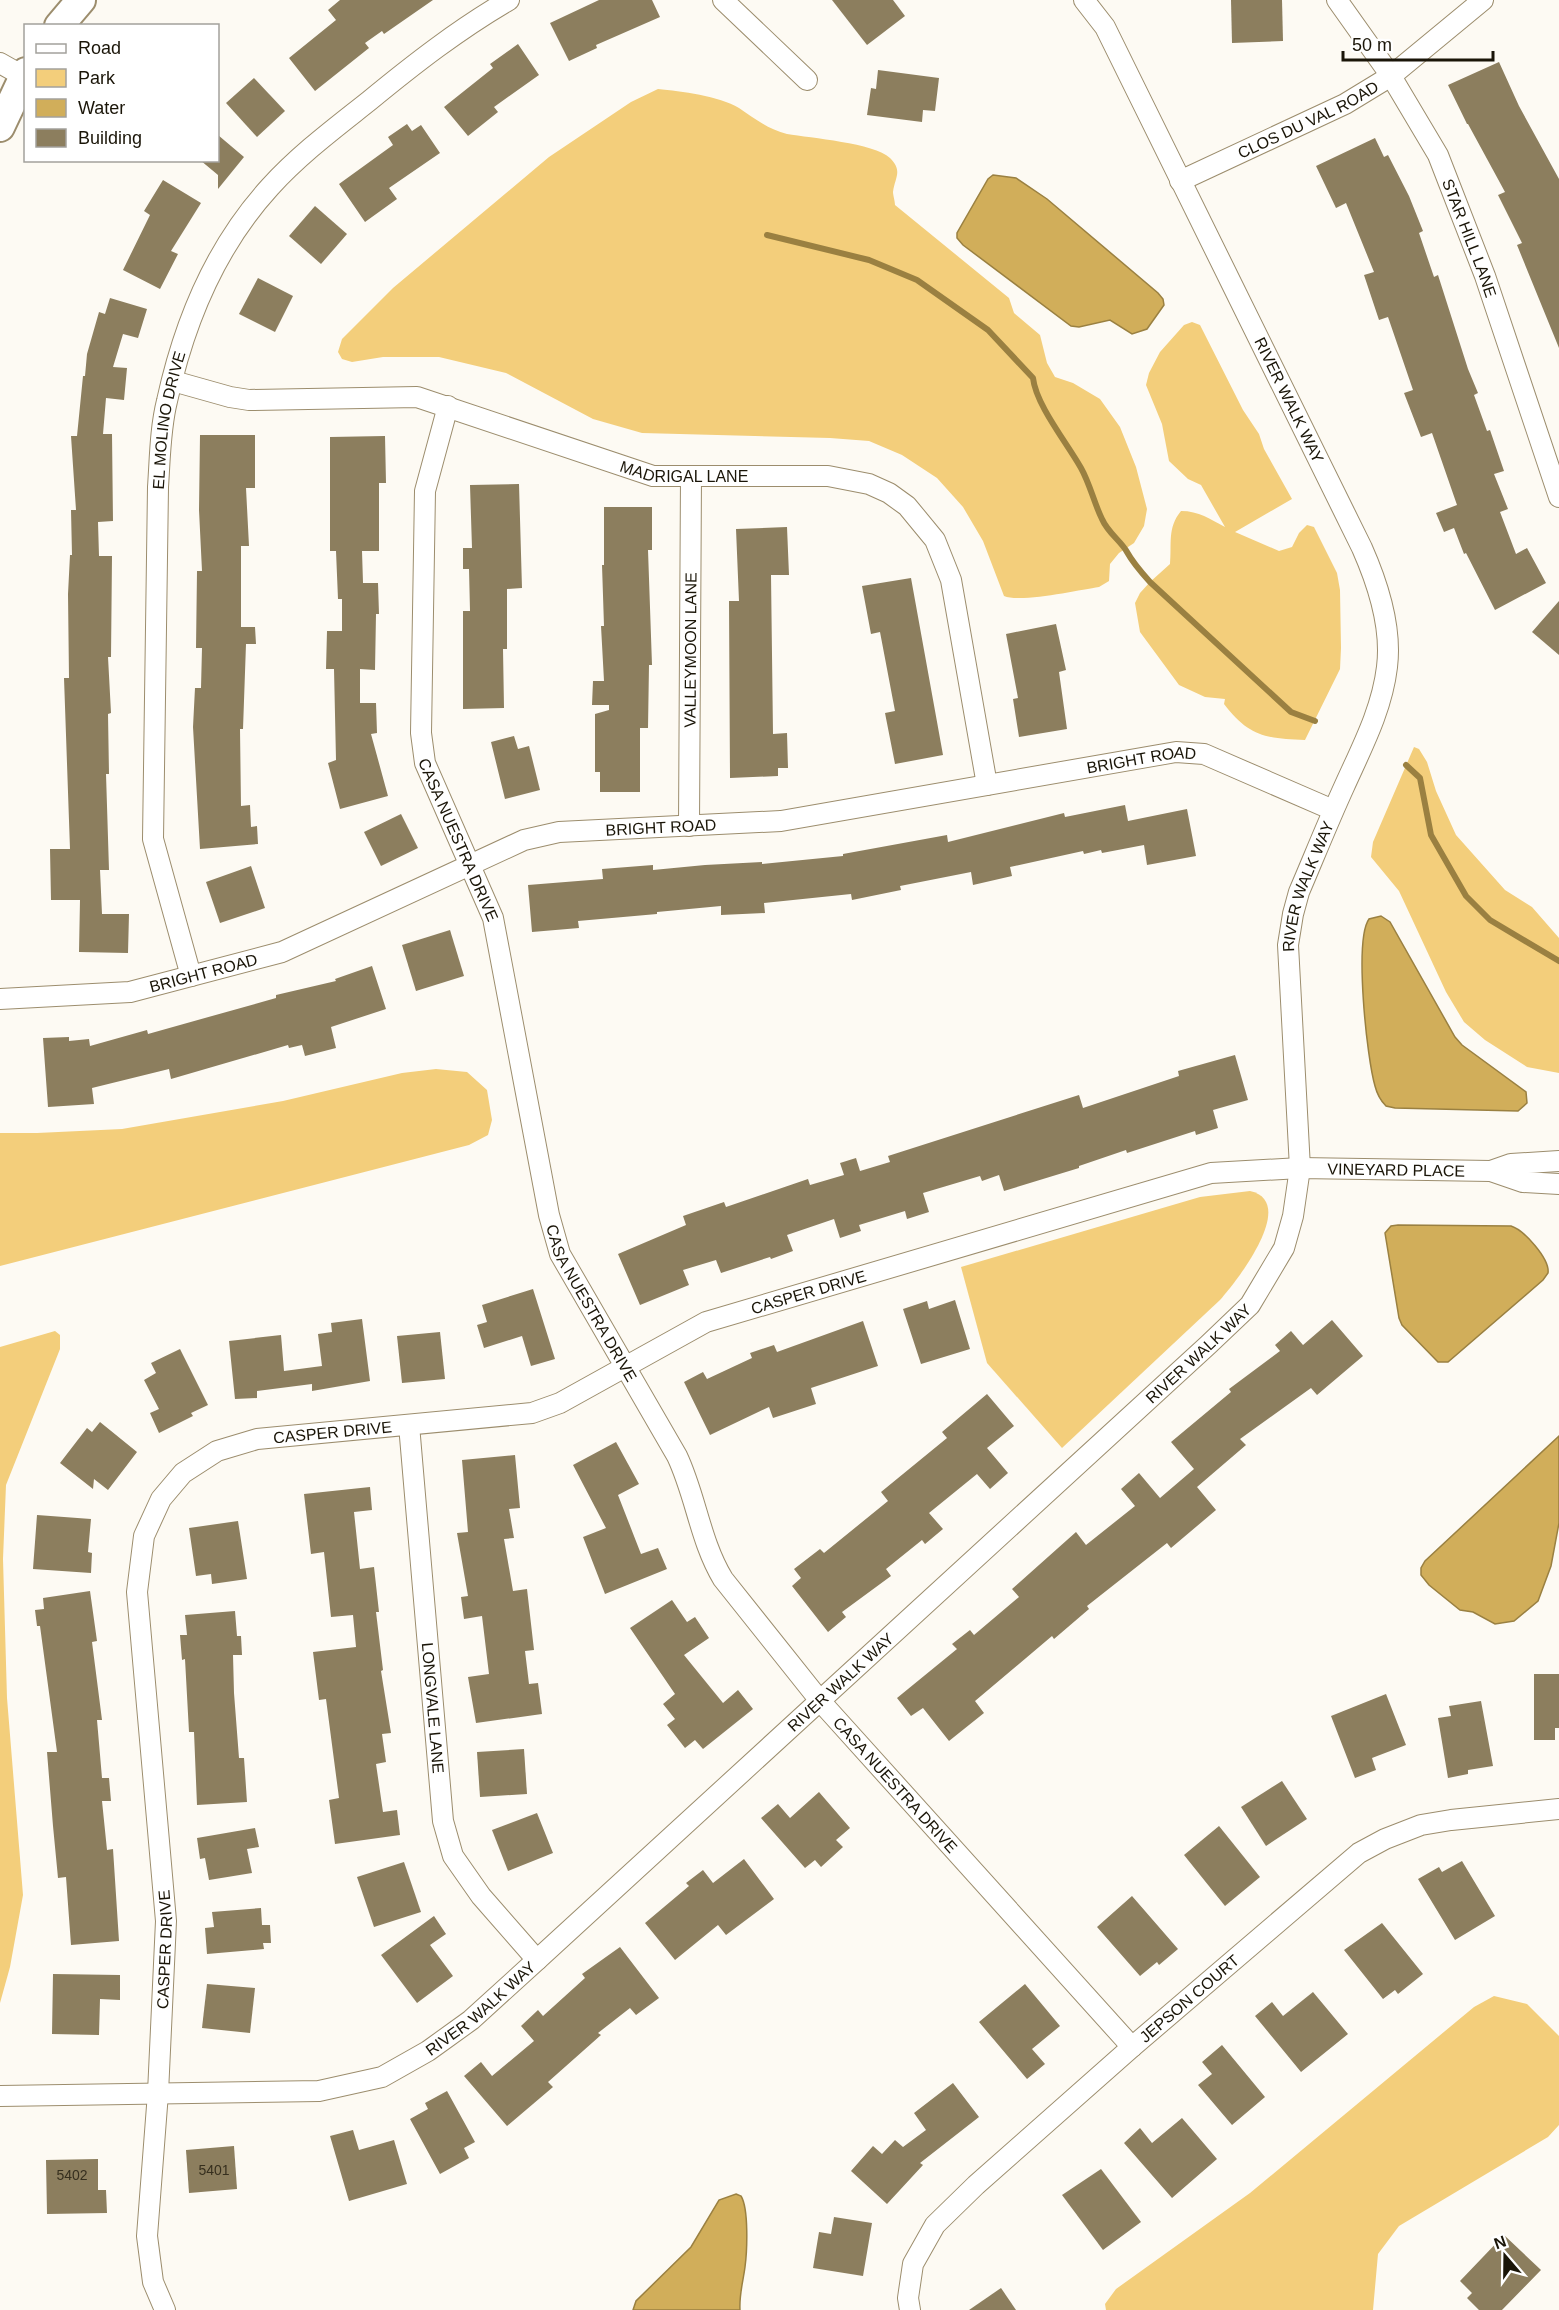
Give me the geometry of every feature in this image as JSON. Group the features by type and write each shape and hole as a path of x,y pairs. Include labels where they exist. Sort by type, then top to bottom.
{"street":[{"path":"61,24 81,0"},
{"name":"EL MOLINO DRIVE","path":"191,976 153,839 158,487 162,431 167,401 200,293 219,258 246,217 269,188 302,154 450,38 509,0"},
{"path":"723,0 807,80"},
{"name":"RIVER WALK WAY","path":"0,2096 319,2091 382,2077 428,2051 471,2020 821,1702 1250,1305 1284,1248 1293,1216 1300,1168 1288,945 1293,914 1299,892 1371,727 1387,665 1386,627 1375,577 1105,27 1084,0"},
{"name":"STAR HILL LANE","path":"1336,0 1391,76 1438,155 1485,276 1559,498"},
{"name":"CLOS DU VAL ROAD","path":"1180,181 1345,104 1391,76 1483,0"},
{"path":"0,127 16,70"},
{"name":"MADRIGAL LANE","path":"173,381 249,400 417,397 653,476 828,477 850,479 889,493 914,514 935,540 951,580 987,785"},
{"name":"CASA NUESTRA DRIVE","path":"448,406 425,491 421,733 426,763 493,918 549,1215 560,1254 678,1456 688,1479 717,1570 821,1702 1132,2047"},
{"name":"VALLEYMOON LANE","path":"689,826 691,476"},
{"name":"BRIGHT ROAD","path":"0,999 130,992 282,952 525,840 560,832 781,821 1176,752 1204,754 1334,810"},
{"name":"VINEYARD PLACE","path":"1491,1172 1511,1164 1559,1161"},
{"name":"VINEYARD PLACE","path":"1300,1168 1491,1172 1523,1182 1559,1185"},
{"name":"CASPER DRIVE","path":"165,2310 153,2282 147,2236 158,2093 166,1921 137,1593 144,1536 161,1500 183,1473 217,1451 257,1439 532,1413 560,1403 706,1322 1211,1173 1300,1168"},
{"name":"LONGVALE LANE","path":"409,1425 443,1821 453,1856 481,1896 537,1960"},
{"name":"JEPSON COURT","path":"910,2310 908,2298 913,2264 935,2225 976,2185 1132,2047 1359,1853 1385,1839 1421,1825 1559,1809"}],"green space":[{"path":"658,89 711,97 739,108 774,130 871,148 890,158 897,171 893,192 895,205 1009,298 1014,313 1040,335 1047,363 1055,377 1073,383 1100,399 1120,427 1136,467 1147,509 1144,526 1134,543 1119,553 1110,564 1109,581 1099,587 1050,595 1023,598 1004,596 983,541 963,507 937,478 902,455 869,441 642,433 593,419 506,373 439,357 383,357 352,362 342,359 338,352 342,339 393,288 549,157 631,102"},
{"path":"1192,322 1200,325 1292,499 1235,532 1279,551 1292,547 1299,533 1307,525 1314,527 1337,573 1340,590 1340,669 1305,740 1259,734 1233,715 1224,704 1225,699 1205,697 1179,685 1140,632 1135,603 1140,593 1170,564 1172,530 1181,511 1199,514 1225,527 1201,485 1188,479 1169,461 1162,424 1146,385 1149,373 1160,352 1184,325"},
{"path":"1414,747 1419,749 1427,762 1436,791 1456,835 1505,890 1532,907 1559,938 1559,1073 1527,1067 1485,1040 1464,1022 1446,992 1399,891 1371,857 1373,842"},
{"path":"436,1069 467,1072 487,1090 492,1120 488,1135 469,1145 0,1266 0,1133 122,1129 283,1101 402,1073"},
{"path":"1250,1191 1263,1198 1268,1210 1266,1226 1259,1243 1238,1277 1220,1300 1062,1448 987,1363 961,1267 1200,1197"},
{"path":"55,1331 60,1335 60,1349 6,1485 3,1559 7,1698 23,1895 10,1967 0,2003 0,1347"},
{"path":"1494,1996 1527,2004 1559,2036 1559,2125 1548,2137 1399,2226 1378,2254 1373,2310 1106,2310 1105,2304 1116,2289 1250,2193 1474,2007"}],"water":[{"path":"993,175 1016,178 1047,199 1158,293 1164,305 1147,329 1132,334 1110,320 1079,327 1071,326 963,245 957,238 957,233 988,179"},
{"path":"1381,916 1390,922 1455,1037 1462,1045 1526,1092 1527,1103 1518,1111 1395,1108 1386,1106 1382,1101 1372,1072 1362,974 1365,931 1369,919"},
{"path":"1391,1226 1511,1226 1523,1233 1541,1253 1548,1267 1548,1273 1543,1280 1448,1362 1438,1362 1402,1325 1399,1318 1385,1233"},
{"path":"1559,1436 1559,1523 1551,1566 1538,1601 1514,1621 1495,1624 1473,1612 1460,1610 1429,1585 1421,1575 1421,1568 1425,1561"},
{"path":"736,2194 741,2196 744,2202 747,2231 740,2310 633,2310 636,2301 691,2247 719,2200"}],"building":[{"path":"340,0 433,0 384,34 382,31 365,43 369,48 315,91 289,58 336,20 328,10"},
{"path":"599,0 652,0 660,17 596,45 597,48 569,61 550,23"},
{"path":"832,0 893,0 905,16 867,45"},
{"path":"1231,0 1282,0 1283,41 1232,43"},
{"path":"518,44 539,75 494,107 498,112 468,136 444,107 493,68 490,64"},
{"path":"1499,62 1519,106 1559,179 1559,348 1517,245 1522,243 1498,195 1505,192 1448,85"},
{"path":"878,70 939,78 935,111 923,110 922,122 867,115 871,88 876,89"},
{"path":"254,78 285,111 257,137 226,103"},
{"path":"407,124 412,131 421,125 440,153 389,188 397,199 365,222 339,184 393,145 388,137"},
{"path":"219,136 244,157 218,189 218,175 202,162 219,162"},
{"path":"1375,138 1384,157 1388,155 1409,196 1423,231 1419,233 1434,277 1438,275 1478,393 1474,395 1487,431 1490,430 1504,471 1494,474 1508,509 1500,512 1516,554 1527,548 1546,583 1495,610 1466,553 1464,554 1454,528 1444,532 1436,513 1457,505 1432,433 1421,437 1404,393 1413,390 1388,317 1379,320 1364,275 1374,272 1346,203 1336,208 1316,166"},
{"path":"163,180 201,203 171,251 178,254 160,289 123,270 150,215 144,211"},
{"path":"315,206 347,234 321,264 289,236"},
{"path":"258,278 293,296 275,332 239,314"},
{"path":"110,298 147,309 138,338 123,334 113,367 127,368 124,400 106,398 103,434 112,434 113,521 98,522 99,556 112,556 111,657 108,657 111,713 108,714 109,774 106,774 109,870 100,870 102,914 129,914 128,953 79,952 80,900 51,900 50,849 70,849 64,678 69,678 68,594 70,555 72,555 71,510 76,510 71,436 77,436 87,354 99,312 105,314"},
{"path":"200,435 255,435 255,488 246,488 249,546 241,546 241,627 255,627 256,644 246,644 243,729 240,729 241,806 250,805 251,827 257,826 258,844 200,849 193,727 195,688 201,688 202,648 196,648 197,571 202,571 199,510"},
{"path":"385,436 386,483 379,483 379,551 362,551 363,583 378,583 379,614 376,614 375,670 360,669 360,703 376,703 377,733 371,734 388,796 340,809 328,763 336,760 334,669 326,669 327,631 342,631 342,599 338,599 336,551 330,551 330,437"},
{"path":"519,484 522,588 507,589 507,649 503,649 504,708 463,709 463,611 470,611 469,569 463,569 463,548 472,548 470,485"},
{"path":"604,507 652,507 652,550 648,550 652,665 649,665 648,728 640,728 640,792 600,792 600,772 595,772 595,714 609,710 609,705 592,705 593,681 604,681 601,626 604,626 602,565 604,565"},
{"path":"787,527 789,575 771,575 773,734 787,733 788,768 778,768 778,776 730,778 729,601 739,601 736,529"},
{"path":"911,578 943,755 895,764 885,713 895,711 880,632 871,634 862,586"},
{"path":"1559,601 1559,655 1532,632"},
{"path":"1056,624 1066,670 1059,672 1067,729 1019,737 1013,699 1018,698 1006,634"},
{"path":"514,736 518,749 529,746 540,790 505,799 491,742"},
{"path":"1125,805 1128,821 1187,809 1196,856 1147,865 1144,845 1102,853 1101,850 1084,854 1083,851 1010,867 1012,876 973,885 971,872 900,886 901,890 852,900 851,894 764,903 765,913 721,915 721,906 578,921 579,928 532,932 528,885 603,879 602,869 653,865 653,870 705,865 762,862 762,864 843,856 843,854 947,835 948,842 1064,813 1065,817"},
{"path":"401,814 418,848 381,866 364,832"},
{"path":"251,866 265,908 220,923 206,882"},
{"path":"450,930 464,976 416,991 402,945"},
{"path":"372,966 386,1009 331,1027 336,1048 305,1056 302,1045 289,1048 288,1045 171,1079 169,1069 92,1088 94,1104 48,1107 43,1038 69,1037 69,1041 89,1039 90,1046 147,1030 148,1034 276,998 276,995 336,981 335,979"},
{"path":"1235,1055 1248,1100 1213,1110 1218,1128 1196,1135 1195,1131 1127,1153 1126,1150 1079,1166 1079,1168 1004,1191 999,1175 982,1181 980,1176 923,1193 929,1212 907,1219 905,1211 859,1225 861,1231 840,1238 834,1219 787,1235 793,1251 771,1259 770,1257 721,1273 716,1260 683,1270 689,1285 640,1305 618,1254 686,1225 683,1216 724,1202 726,1207 808,1179 810,1185 844,1175 840,1163 856,1158 860,1171 890,1162 888,1156 1079,1095 1083,1108 1179,1076 1178,1071"},
{"path":"533,1289 555,1359 531,1366 522,1336 484,1348 477,1325 487,1322 482,1305"},
{"path":"955,1300 970,1349 921,1364 903,1309 927,1301 929,1309"},
{"path":"362,1319 370,1381 312,1391 312,1384 257,1391 257,1398 235,1399 229,1341 281,1335 284,1371 322,1366 318,1334 332,1332 331,1323"},
{"path":"1332,1320 1363,1356 1317,1395 1311,1388 1240,1439 1246,1445 1197,1487 1216,1510 1171,1548 1167,1543 1087,1606 1089,1609 1054,1639 1052,1636 975,1701 984,1713 949,1741 923,1708 911,1716 897,1698 957,1649 952,1644 970,1630 974,1635 1019,1597 1012,1589 1076,1532 1086,1545 1135,1506 1121,1489 1139,1473 1160,1498 1194,1469 1171,1442 1231,1392 1229,1389 1280,1351 1275,1345 1291,1331 1303,1345"},
{"path":"863,1321 878,1366 811,1388 816,1404 773,1418 769,1407 710,1435 684,1382 703,1372 707,1379 752,1358 750,1353 774,1345 777,1352"},
{"path":"440,1332 445,1379 402,1383 397,1336"},
{"path":"180,1349 208,1405 191,1413 193,1416 159,1433 150,1413 159,1409 144,1380 156,1373 151,1363"},
{"path":"987,1394 1014,1426 987,1448 1008,1473 990,1489 977,1474 929,1513 943,1529 925,1544 922,1540 886,1569 891,1576 842,1612 846,1617 828,1632 792,1586 801,1578 794,1569 820,1549 824,1553 888,1501 881,1492 947,1438 942,1432"},
{"path":"100,1422 137,1452 108,1490 94,1479 93,1489 60,1463 87,1428 92,1432"},
{"path":"616,1442 639,1484 618,1495 641,1554 658,1548 667,1569 605,1594 583,1537 606,1528 573,1465"},
{"path":"515,1455 520,1508 509,1509 514,1538 504,1539 513,1591 527,1589 534,1650 525,1651 529,1684 538,1683 542,1714 476,1723 468,1677 489,1674 482,1616 464,1619 461,1597 468,1596 457,1533 468,1532 462,1460"},
{"path":"370,1487 372,1510 354,1512 360,1569 374,1567 379,1612 376,1612 383,1670 381,1671 391,1733 382,1734 386,1762 376,1764 383,1812 397,1810 400,1835 335,1844 329,1800 339,1798 326,1699 319,1700 313,1652 356,1647 353,1615 331,1617 324,1552 311,1554 304,1494"},
{"path":"37,1515 91,1519 88,1552 92,1553 91,1573 33,1569"},
{"path":"238,1521 247,1579 212,1584 211,1574 196,1576 189,1528"},
{"path":"90,1591 97,1641 92,1642 102,1720 97,1720 102,1778 109,1778 111,1801 102,1801 107,1850 113,1849 119,1941 71,1945 66,1877 58,1878 47,1752 57,1752 40,1626 37,1626 35,1610 44,1609 43,1598"},
{"path":"672,1600 687,1622 695,1617 709,1638 684,1655 723,1703 738,1690 753,1709 703,1749 695,1740 685,1748 667,1725 675,1719 663,1704 675,1694 630,1628"},
{"path":"235,1611 237,1636 241,1636 242,1655 233,1655 234,1693 239,1758 244,1758 247,1802 197,1805 194,1732 189,1732 185,1659 182,1660 180,1635 187,1635 185,1615"},
{"path":"1534,1674 1559,1674 1559,1728 1555,1728 1555,1740 1534,1740"},
{"path":"1386,1694 1406,1745 1372,1758 1376,1770 1355,1778 1331,1716"},
{"path":"1481,1701 1493,1766 1468,1770 1468,1774 1448,1778 1438,1718 1451,1716 1449,1706"},
{"path":"524,1749 527,1794 480,1797 477,1752"},
{"path":"1282,1781 1307,1819 1266,1846 1241,1807"},
{"path":"819,1792 850,1828 836,1840 843,1847 821,1867 815,1860 805,1868 761,1818 778,1804 790,1818"},
{"path":"537,1813 553,1853 508,1871 492,1830"},
{"path":"1219,1826 1260,1877 1225,1906 1184,1855"},
{"path":"255,1828 259,1847 247,1849 252,1873 209,1880 205,1858 200,1859 197,1838"},
{"path":"744,1859 774,1899 726,1935 718,1925 675,1960 645,1923 689,1886 686,1883 703,1870 713,1883"},
{"path":"1462,1861 1495,1916 1455,1940 1418,1879 1439,1867 1442,1872"},
{"path":"404,1862 421,1912 374,1927 357,1877"},
{"path":"1132,1896 1178,1949 1159,1965 1157,1962 1140,1976 1097,1927"},
{"path":"261,1908 262,1925 270,1925 271,1943 263,1943 264,1949 207,1954 205,1928 214,1927 212,1912"},
{"path":"434,1916 446,1934 430,1945 453,1976 417,2003 381,1955"},
{"path":"1382,1923 1423,1974 1398,1994 1395,1990 1383,1999 1344,1950"},
{"path":"620,1947 659,1998 636,2015 630,2008 598,2033 601,2035 548,2082 553,2087 507,2126 464,2076 481,2062 492,2076 534,2041 521,2026 538,2010 543,2016 585,1978 582,1974"},
{"path":"53,1974 120,1975 120,2000 100,1999 99,2035 52,2034"},
{"path":"207,1984 255,1988 250,2033 202,2028"},
{"path":"1025,1984 1060,2026 1032,2049 1045,2064 1027,2079 979,2022"},
{"path":"1313,1992 1348,2034 1301,2072 1255,2016 1272,2002 1283,2016"},
{"path":"1222,2045 1265,2097 1232,2125 1198,2085 1212,2074 1202,2062"},
{"path":"953,2083 979,2117 920,2163 923,2165 887,2204 851,2171 873,2146 882,2154 895,2140 903,2147 926,2130 914,2113"},
{"path":"447,2091 475,2142 464,2148 469,2158 440,2174 410,2119 428,2109 425,2103"},
{"path":"1182,2118 1217,2159 1172,2198 1124,2143 1140,2128 1152,2143"},
{"path":"353,2130 359,2150 394,2140 407,2184 349,2201 330,2136"},
{"path":"234,2146 237,2189 189,2193 186,2150"},
{"path":"98,2159 98,2190 106,2190 107,2213 47,2214 46,2160"},
{"path":"1101,2169 1141,2222 1103,2250 1062,2195"},
{"path":"834,2217 872,2223 863,2276 813,2268 819,2232 831,2234"},
{"path":"1504,2235 1541,2270 1502,2310 1479,2310 1467,2298 1472,2293 1460,2281"},
{"path":"1001,2288 1016,2310 969,2310"}],"waterway":[{"path":"767,235 869,260 917,280 988,330 1033,378 1040,400 1084,474 1105,524 1140,571 1291,712 1315,721"},
{"path":"1406,765 1420,778 1431,835 1466,896 1490,920 1559,961"}]}
